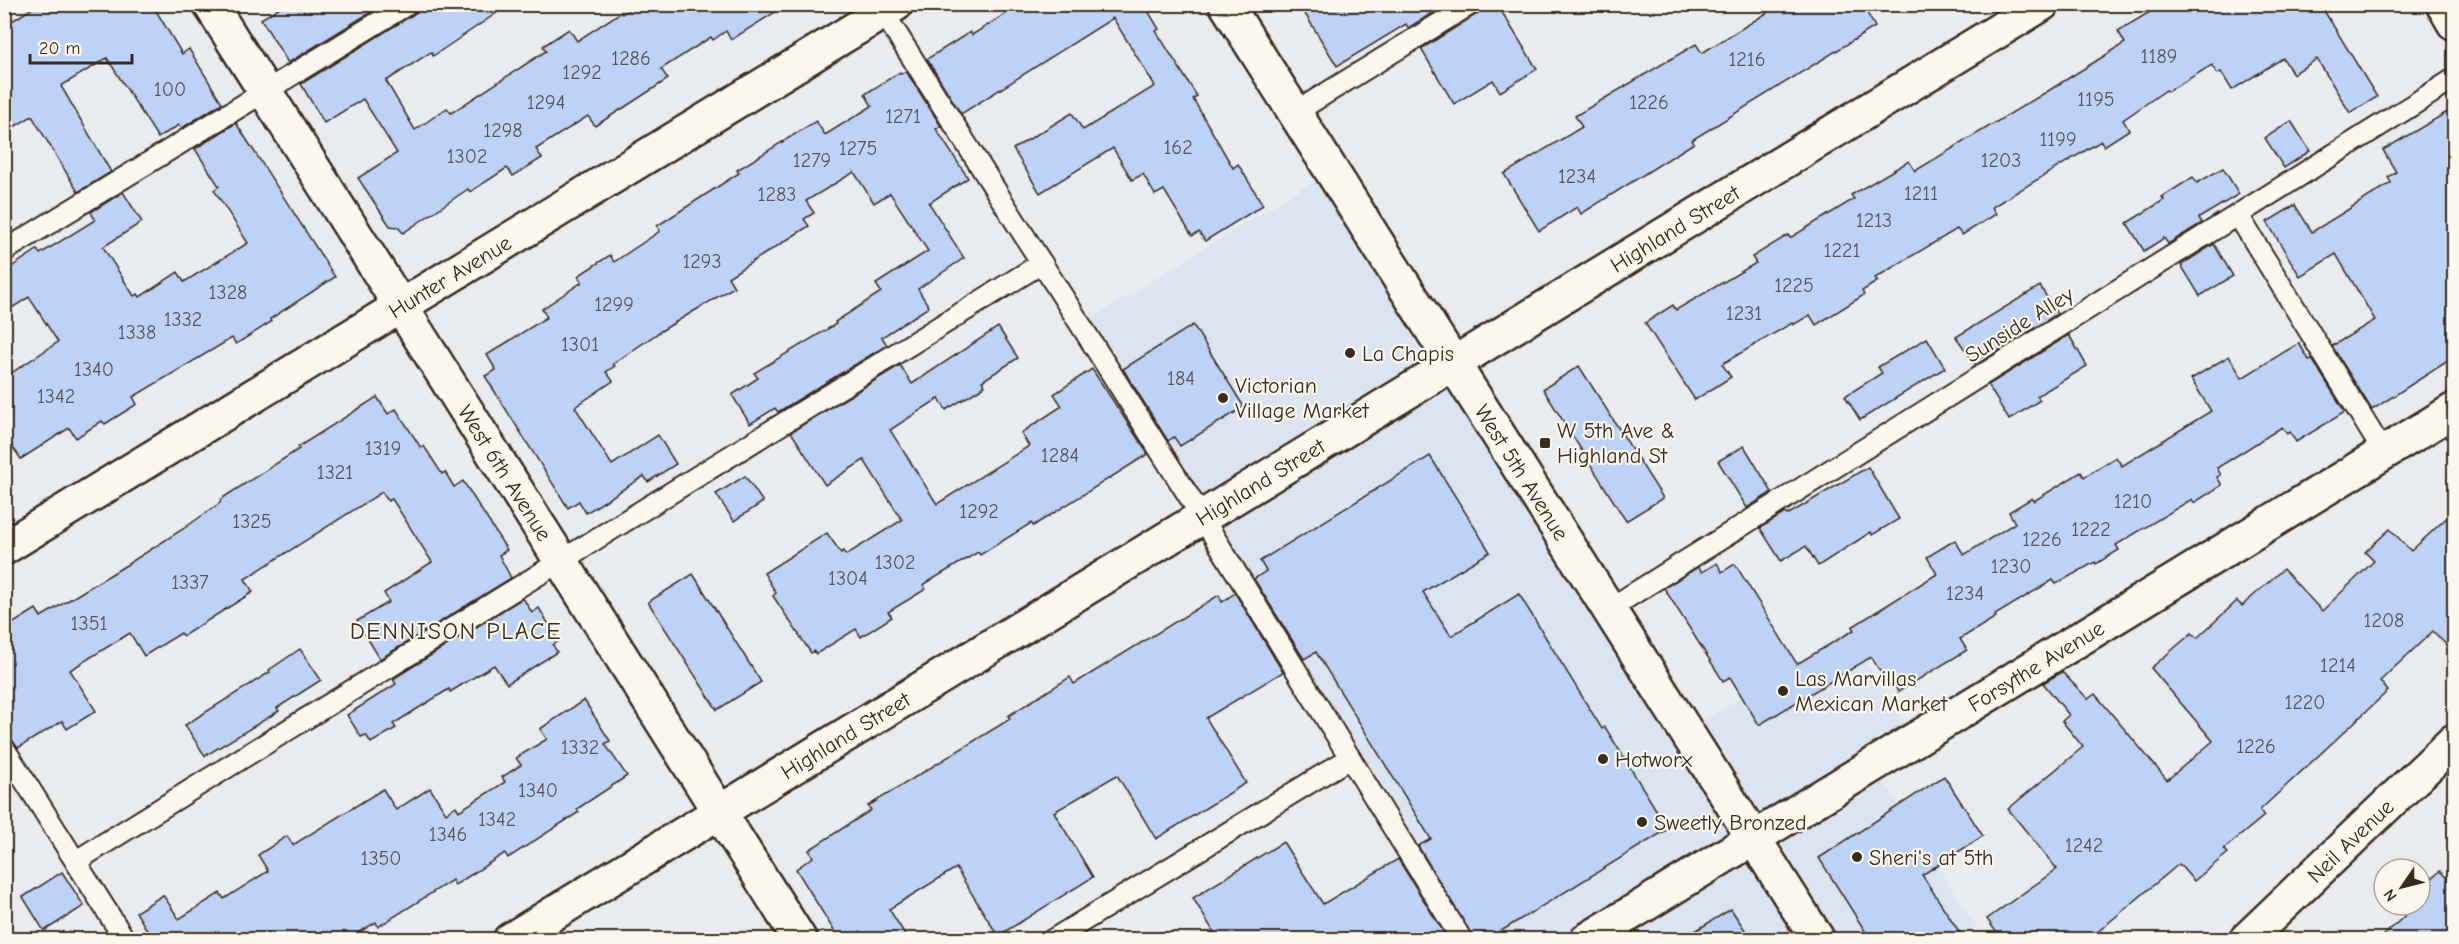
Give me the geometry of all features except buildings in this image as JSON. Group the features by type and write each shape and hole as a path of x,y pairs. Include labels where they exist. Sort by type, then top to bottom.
{"street":[{"name":"West 6th Avenue","path":"210,4 800,939"},
{"name":"West 5th Avenue","path":"1226,4 1818,939"},
{"name":"Highland Street","path":"510,939 2042,4"},
{"path":"2443,4 2454,23"},
{"name":"Hunter Avenue","path":"4,548 401,307 886,7"},
{"name":"Forsythe Avenue","path":"1587,939 2454,410"},
{"name":"Neil Avenue","path":"2246,939 2454,741"}],"lane":[{"path":"4,251 408,4"},
{"path":"1294,113 1471,4"},
{"path":"886,7 1042,263 1202,517 1462,939"},
{"name":"Sunside Alley","path":"1610,609 2454,80"},
{"path":"2238,215 2384,453"},
{"path":"76,861 1042,263"},
{"path":"4,748 125,939"},
{"path":"1052,939 1350,758"}],"shaded area":[{"path":"1331,170 1688,731 1846,631 1915,739 1873,765 1977,928 1959,940 1639,939 1627,920 1588,939 1462,939 1081,325"}],"place":[{"name":"La Chapis","path":"1350,353"},
{"name":"Victorian Village Market","path":"1223,398"},
{"name":"W 5th Ave & Highland St","path":"1545,443"},
{"name":"Las Marvillas Mexican Market","path":"1783,691"},
{"name":"Hotworx","path":"1603,759"},
{"name":"Sweetly Bronzed","path":"1642,822"},
{"name":"Sheri's at 5th","path":"1857,857"}],"district":[{"name":"DENNISON PLACE","path":"456,631"}]}
